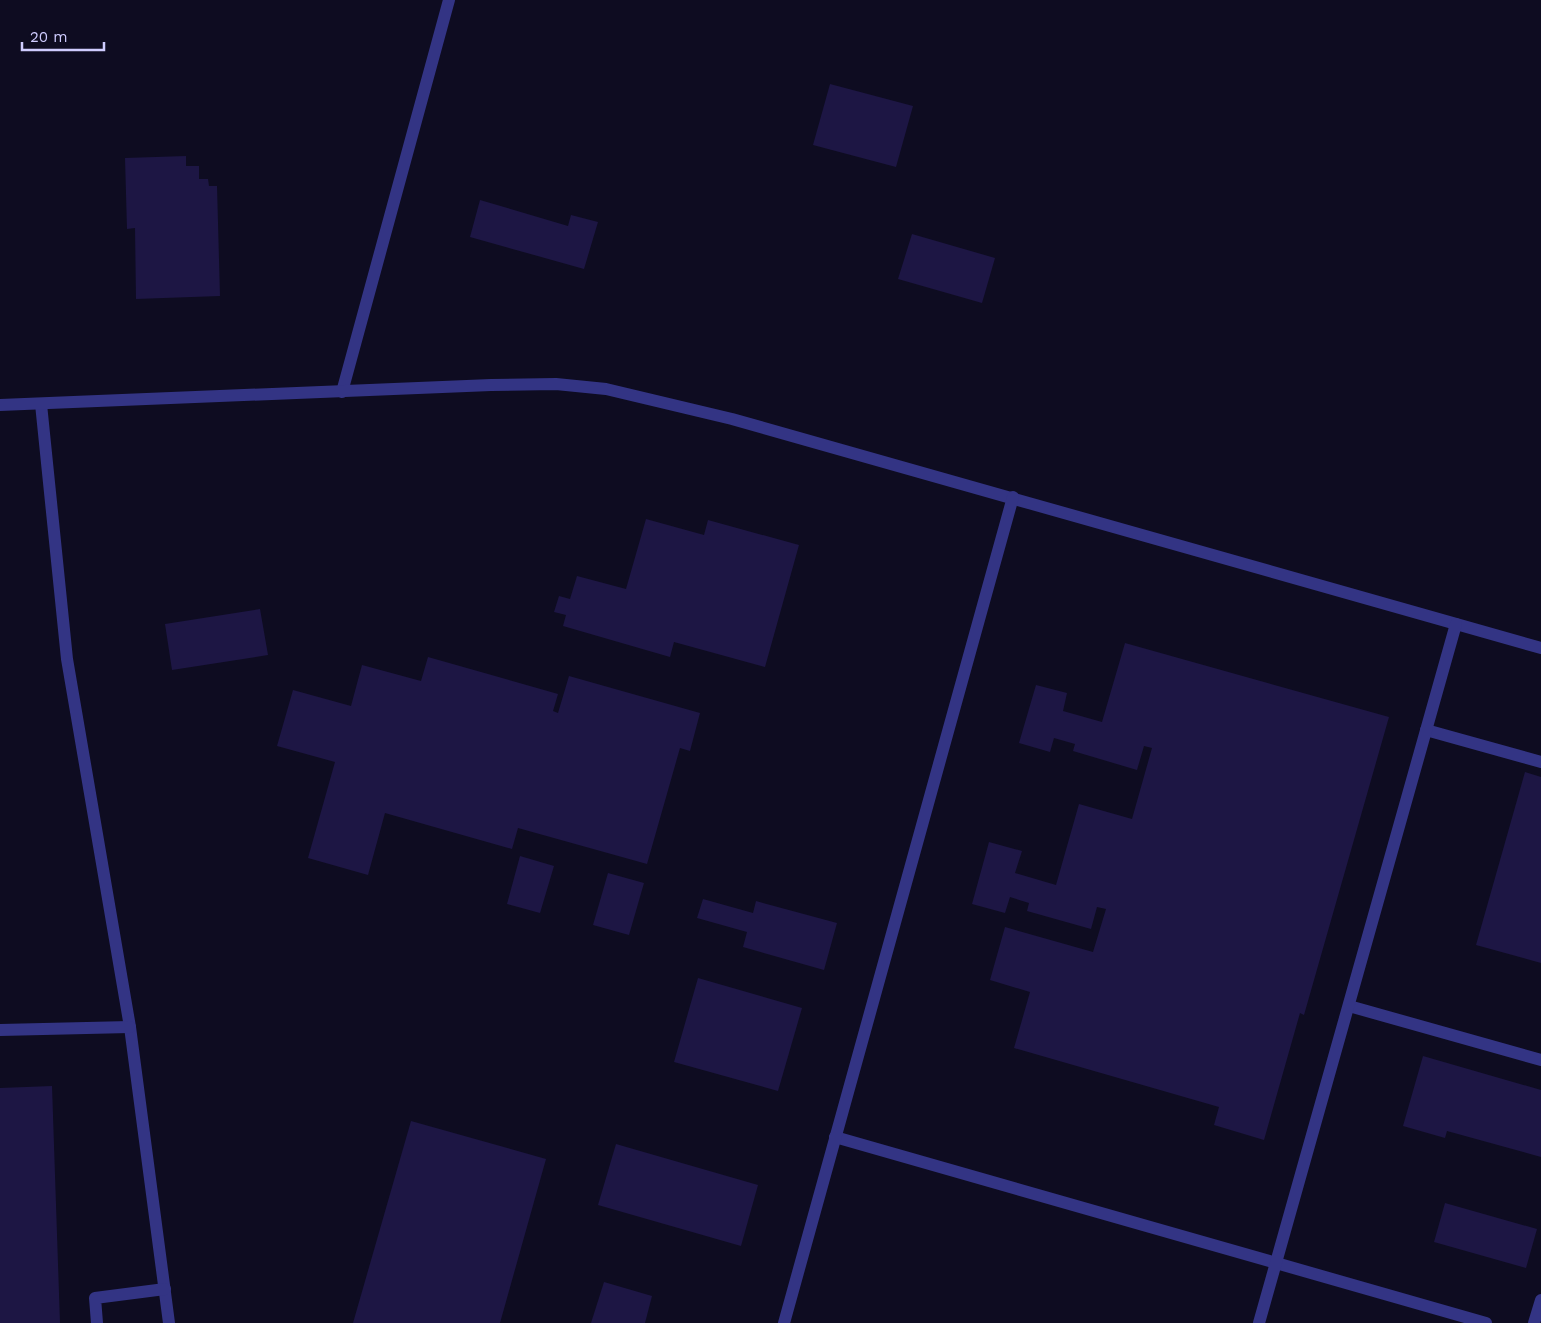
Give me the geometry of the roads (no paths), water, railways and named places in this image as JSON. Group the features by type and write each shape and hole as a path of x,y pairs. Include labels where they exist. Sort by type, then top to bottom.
{"lane":[{"path":"342,392 449,0"},
{"path":"0,405 556,384 606,389 732,419 1541,648"},
{"path":"41,404 68,659 130,1027 169,1323"},
{"path":"784,1323 1013,497"},
{"path":"1259,1323 1456,624"},
{"path":"1426,730 1541,762"},
{"path":"1348,1006 1541,1060"},
{"path":"0,1030 130,1027"},
{"path":"835,1137 1486,1323"},
{"path":"97,1323 95,1298 165,1289"},
{"path":"1534,1323 1541,1300"}]}
